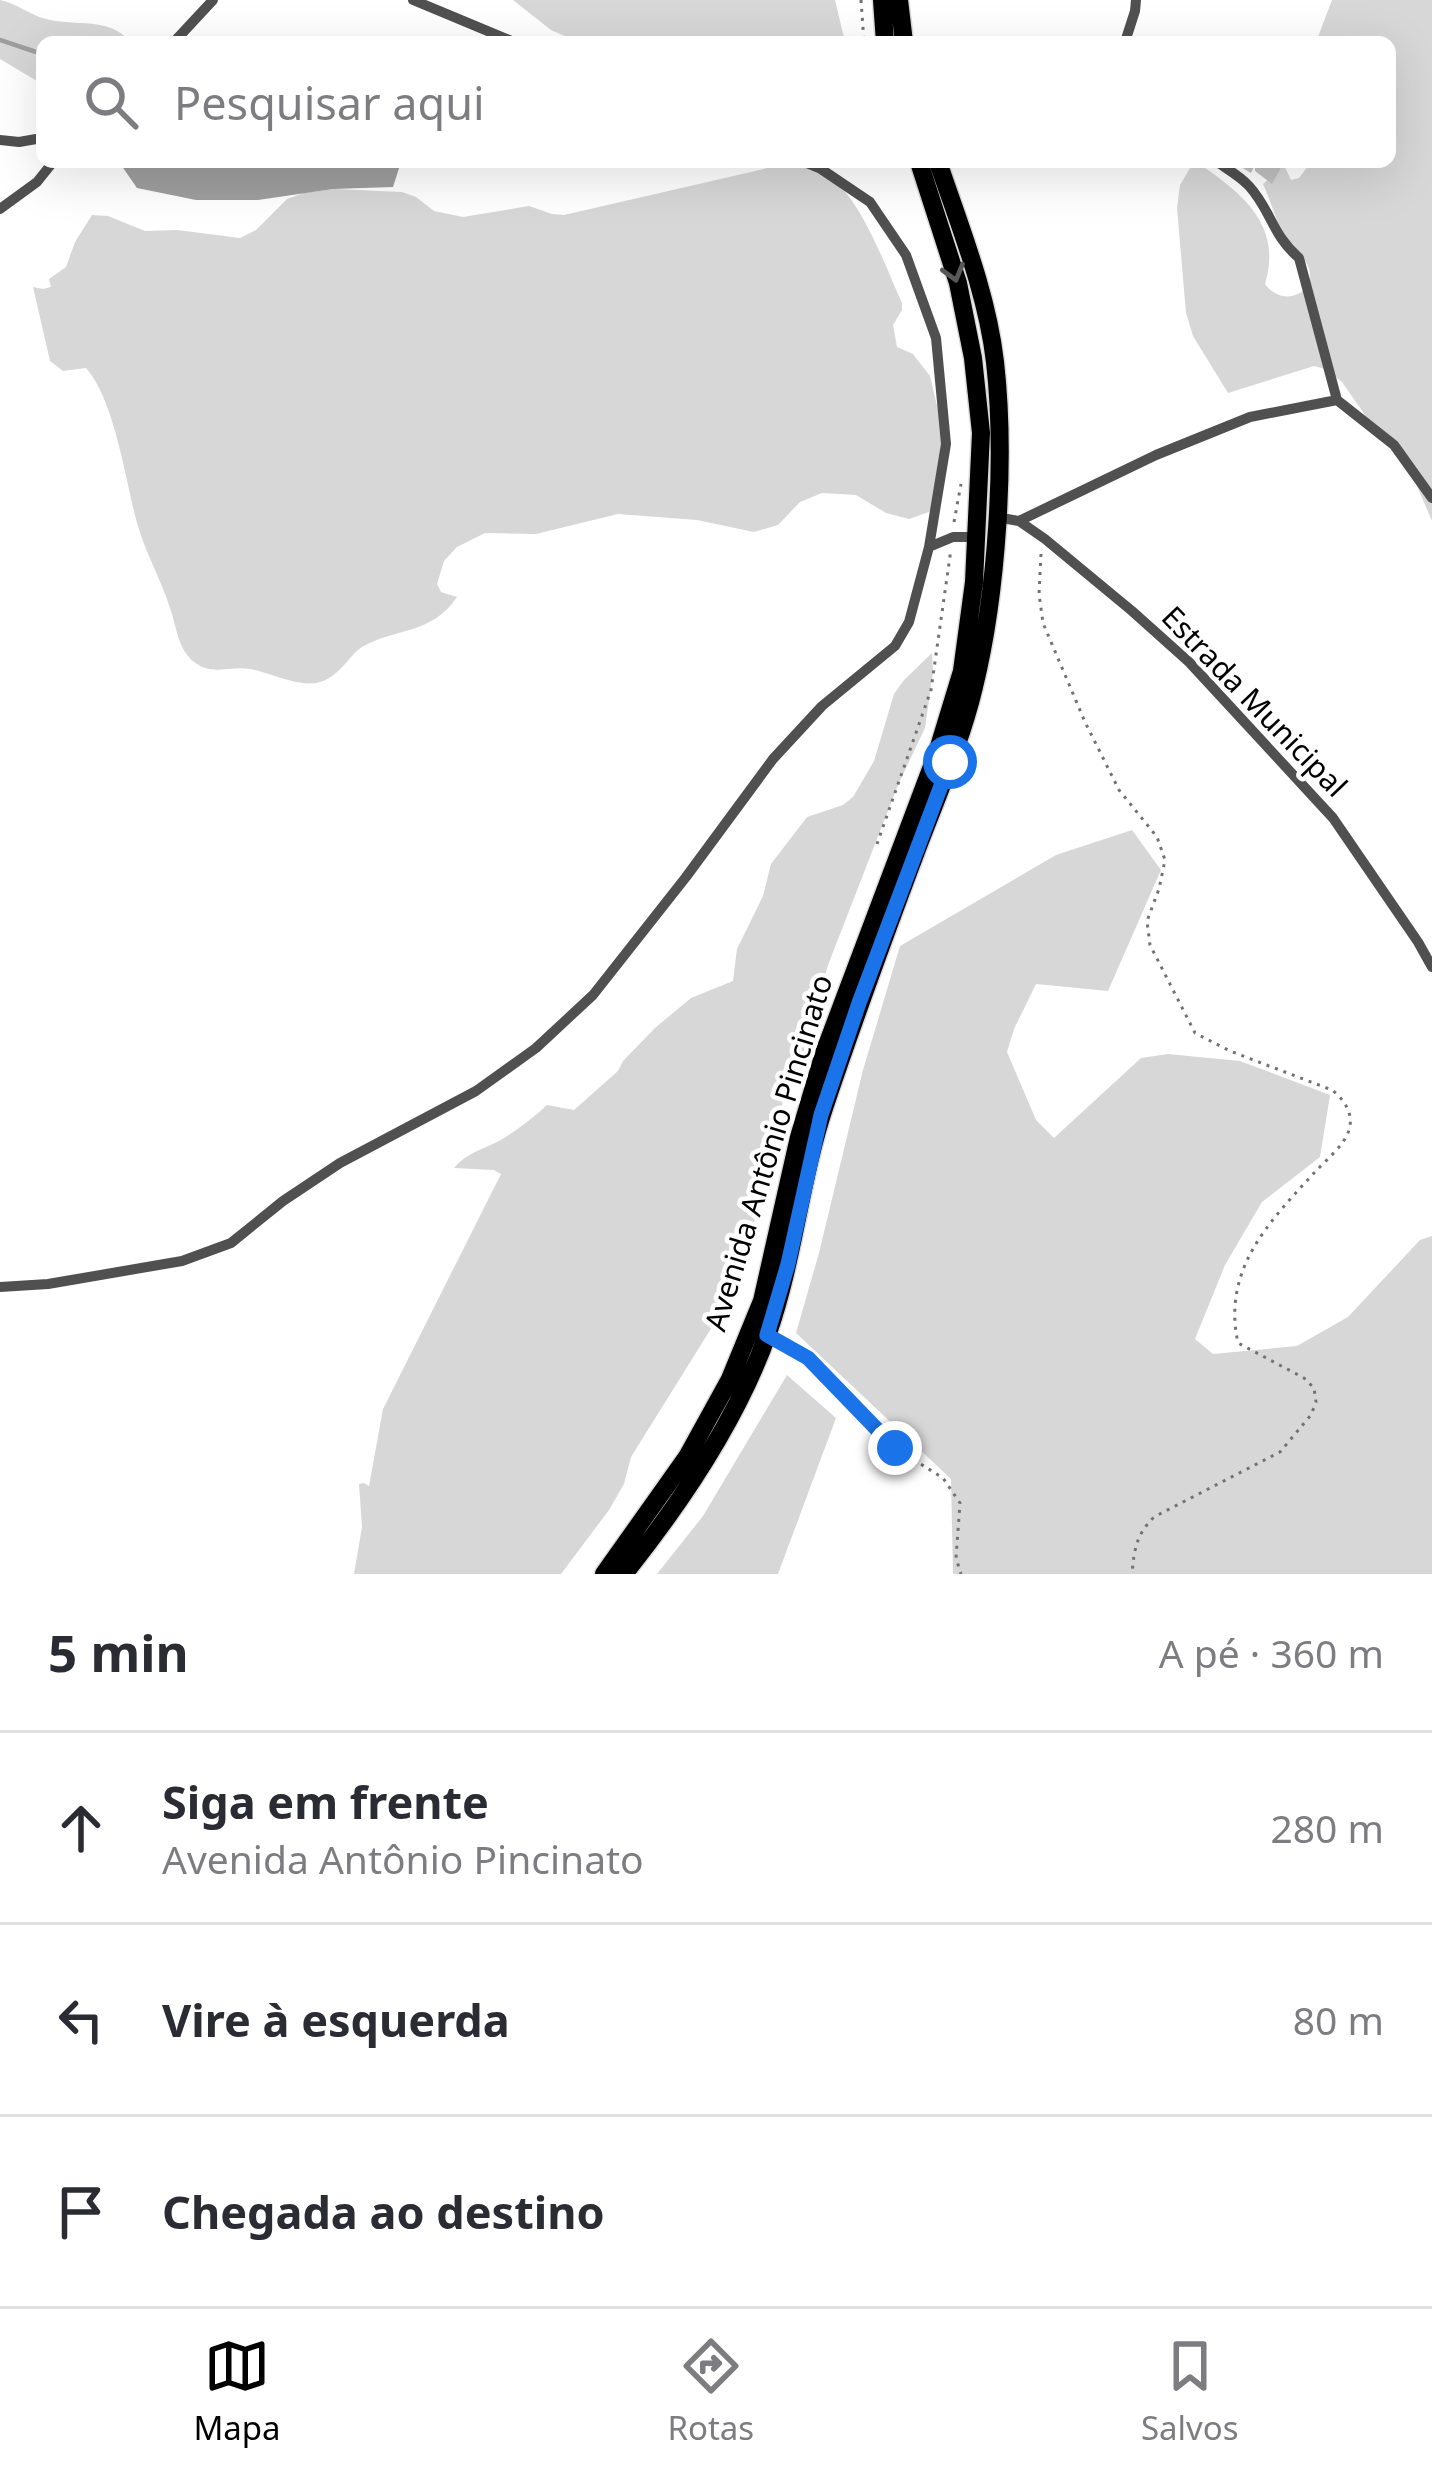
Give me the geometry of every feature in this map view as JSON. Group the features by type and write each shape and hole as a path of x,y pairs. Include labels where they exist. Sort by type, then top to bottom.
{"main road":[{"path":"882,0 885,36"},
{"path":"899,0 903,36"},
{"name":"Avenida Antônio Pincinato","path":"624,1574 736,1404 767,1335 821,1115 973,692 982,648 983,580 977,537 981,433 958,284 921,168"},
{"name":"Avenida Antônio Pincinato","path":"604,1574 687,1457 730,1379 762,1301 799,1137 824,1053 937,753 962,671 953,653 956,625 961,597 983,580 996,517 999,438 995,360 977,276 940,168"}],"street":[{"path":"180,36 213,0"},
{"path":"412,0 499,36"},
{"path":"1127,36 1136,0"},
{"path":"0,140 36,138"},
{"path":"0,209 48,168"},
{"path":"0,1287 48,1284 182,1261 231,1243 340,1163 476,1091 536,1048 592,995 773,759 822,706 895,646 909,622 928,547 946,444 936,338 906,255 870,202 819,168"},
{"path":"1226,168 1247,183 1276,234 1299,258 1336,400 1394,445 1432,498"},
{"path":"1019,521 1156,455 1250,417 1336,400"},
{"name":"Estrada Municipal","path":"996,517 1019,521 1045,539 1189,662 1334,818 1432,967"},
{"path":"928,547 953,537 977,537"}],"path":[{"path":"861,0 864,36"},
{"path":"1045,539 1039,594 1043,622 1084,722 1119,790 1157,837 1165,860 1147,921 1150,945 1195,1033 1230,1052 1332,1090 1343,1098 1350,1128 1269,1222 1242,1268 1233,1320 1238,1343 1314,1388 1311,1415 1280,1452 1154,1517 1135,1546 1132,1574"},
{"path":"767,1335 808,1358 895,1448 944,1478 960,1503 956,1558 961,1574"}],"shaded area":[{"path":"0,0 46,19 91,24 124,36 36,36 36,80 0,59"},
{"path":"513,0 835,0 844,36 564,36"},
{"path":"1332,0 1432,0 1432,521 1403,454 1367,418 1342,382 1314,366 1228,393 1193,336 1186,313 1177,208 1180,185 1190,168 1205,168 1255,213 1268,244 1265,284 1288,296 1303,291 1309,269 1282,232 1263,184 1281,168 1291,180 1306,168 1396,168 1396,36 1318,36"},
{"path":"123,168 399,168 393,187 333,189 258,200 196,200 137,188"},
{"path":"768,168 817,168 832,178 862,216 902,303 893,325 897,347 913,354 930,376 941,423 942,473 939,499 929,512 909,519 886,513 856,495 822,493 800,502 778,525 754,532 697,520 618,514 536,534 485,533 457,547 444,561 437,584 441,592 457,597 447,609 424,625 362,647 320,682 300,683 250,669 209,669 197,664 179,639 140,534 105,400 86,368 63,371 50,361 33,287 51,287 49,279 66,267 92,215 108,216 145,231 240,238 256,230 287,199 334,189 402,192 434,211 463,217 529,206 564,215"},
{"path":"932,653 925,728 828,965 804,1051 784,1095 771,1163 743,1261 724,1286 712,1327 631,1457 624,1484 609,1510 561,1574 354,1574 362,1527 359,1484 369,1486 383,1409 501,1174 454,1168 517,1130 547,1105 574,1110 691,998 733,981 737,949 763,896 771,864 807,817 853,797 874,761 894,694"},
{"path":"1132,830 1161,870 1108,991 1036,984 1007,1052 1036,1120 1054,1138 1141,1058 1168,1054 1240,1061 1330,1095 1320,1157 1262,1202 1225,1265 1195,1339 1213,1354 1297,1346 1348,1317 1420,1240 1432,1236 1432,1574 953,1574 951,1479 796,1333 900,946 1056,855"},
{"path":"787,1375 836,1418 778,1574 657,1574 703,1516"}],"building":[{"path":"1255,168 1281,168 1272,184"}],"waterway":[{"path":"0,40 36,52"}],"route":[{"path":"895,1448 808,1358 767,1335 821,1115 950,762"}]}
